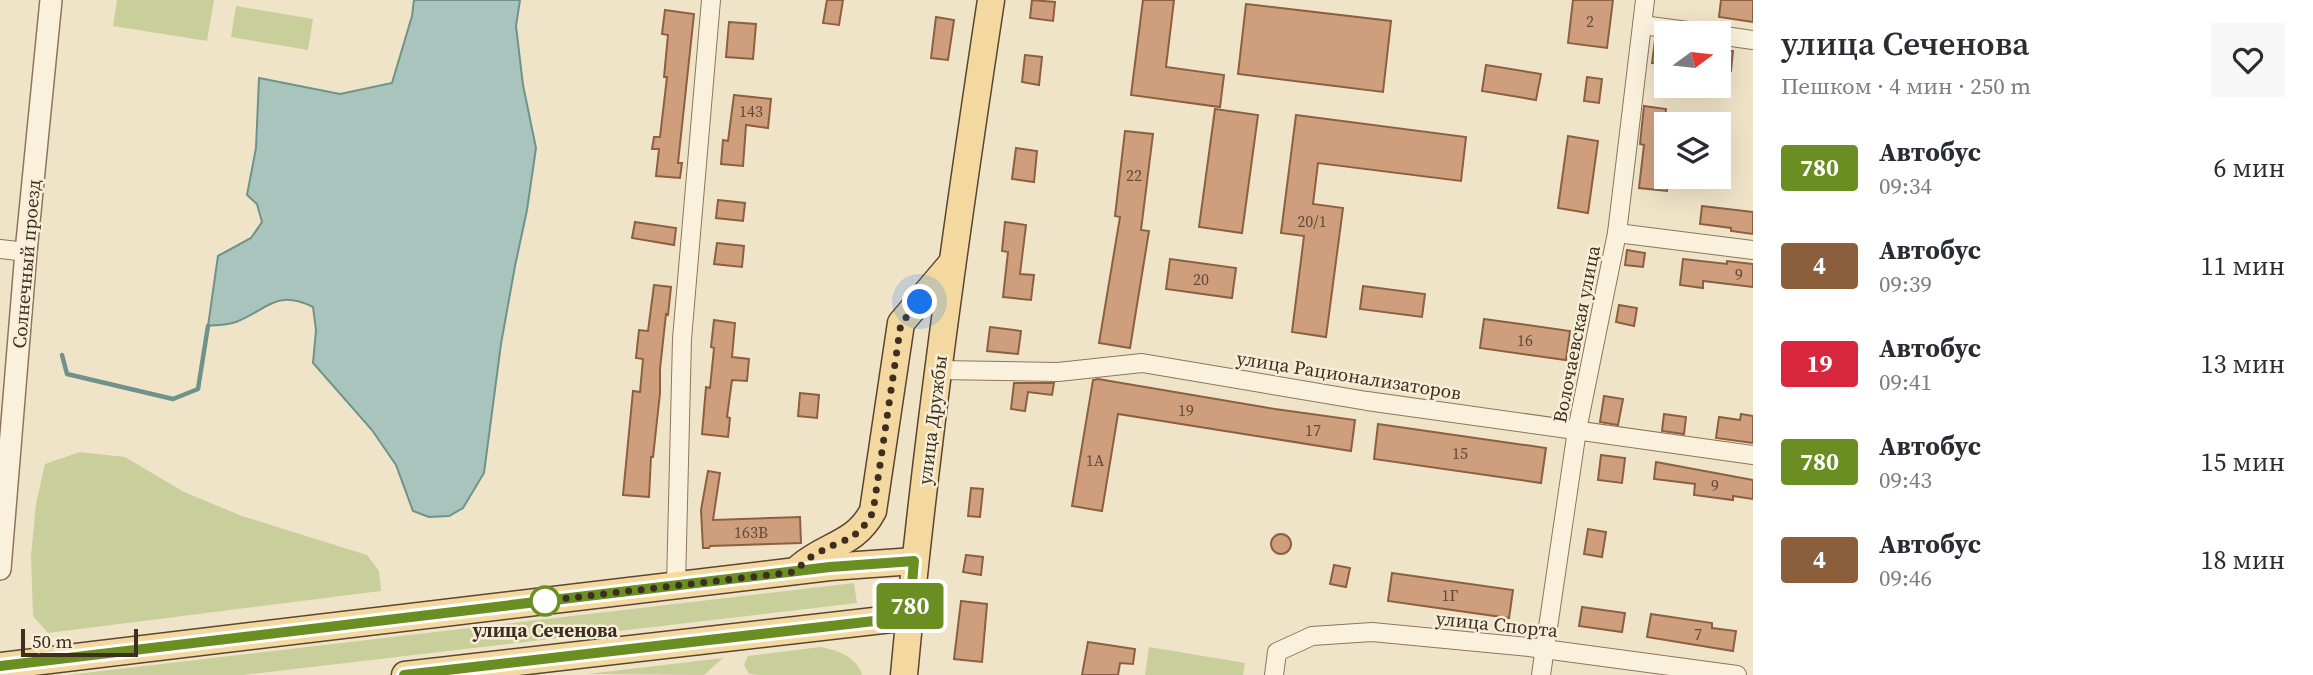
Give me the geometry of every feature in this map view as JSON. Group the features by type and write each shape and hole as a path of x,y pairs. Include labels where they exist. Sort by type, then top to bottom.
{"main road":[{"name":"улица Дружбы","path":"904,675 914,561 951,264 991,0"},
{"path":"794,572 816,554 850,539 864,527 873,512 901,323 951,264"},
{"path":"0,666 676,585 914,561"},
{"path":"405,675 909,617"}],"street":[{"name":"Солнечный проезд","path":"0,569 26,252 51,0"},
{"path":"676,585 682,339 711,0"},
{"name":"Волочаевская улица","path":"1541,675 1577,430 1617,233 1645,0"},
{"path":"1642,25 1654,27"},
{"path":"1731,37 1753,40"},
{"path":"1617,233 1753,250"},
{"path":"0,249 26,252"},
{"name":"улица Рационализаторов","path":"938,370 1058,372 1142,363 1367,401 1753,455"},
{"name":"улица Спорта","path":"1275,675 1277,652 1312,636 1372,632 1545,650 1737,675"}],"green space":[{"path":"117,0 214,0 207,41 113,26"},
{"path":"236,6 313,19 308,50 231,37"},
{"path":"80,452 125,457 184,492 242,516 367,555 379,571 381,591 48,633 33,616 31,556 36,504 45,464"},
{"path":"854,583 857,603 243,675 67,675"},
{"path":"820,647 846,655 856,663 862,675 759,675 749,674 744,665 748,656"},
{"path":"1149,647 1245,663 1243,675 1145,675"},
{"path":"723,658 704,675 587,674"}],"water":[{"path":"414,0 520,0 516,26 523,85 536,148 501,344 484,473 463,508 449,516 429,517 413,511 396,465 372,430 313,363 316,330 313,307 300,302 281,300 236,322 208,326 218,256 251,238 262,222 257,204 247,195 256,148 259,78 340,94 392,83 412,16"}],"building":[{"path":"827,0 843,0 839,25 823,23"},
{"path":"1032,0 1055,2 1053,21 1030,18"},
{"path":"1143,0 1174,0 1166,67 1224,75 1220,107 1131,95"},
{"path":"1573,0 1613,0 1607,48 1568,43"},
{"path":"1721,0 1753,0 1753,22 1719,17"},
{"path":"1246,4 1391,21 1383,92 1238,74"},
{"path":"665,10 694,14 678,163 682,163 680,178 656,176 659,149 652,149 654,137 660,137 667,77 664,77 668,35 662,34"},
{"path":"936,17 954,20 948,60 931,58"},
{"path":"729,22 756,24 753,59 726,57"},
{"path":"1025,55 1042,57 1039,85 1022,82"},
{"path":"1486,65 1541,74 1536,100 1482,91"},
{"path":"1587,77 1602,79 1599,103 1584,101"},
{"path":"734,95 771,99 768,128 746,125 743,166 721,164 723,140 728,141"},
{"path":"1644,106 1666,109 1666,112 1654,112 1654,189 1667,191 1639,188 1644,145 1640,144"},
{"path":"1215,109 1258,115 1242,233 1199,227"},
{"path":"1296,115 1466,137 1461,181 1318,163 1313,204 1343,208 1326,337 1292,332 1304,236 1281,233"},
{"path":"1125,131 1153,134 1141,230 1149,231 1130,348 1099,343 1120,217 1115,216"},
{"path":"1568,136 1598,141 1588,213 1558,208"},
{"path":"1016,148 1037,151 1034,182 1012,179"},
{"path":"718,200 745,203 743,221 716,218"},
{"path":"1702,206 1753,212 1753,234 1700,224"},
{"path":"635,222 676,228 674,245 632,238"},
{"path":"1005,222 1026,225 1020,274 1034,275 1031,300 1003,297 1008,252 1002,251"},
{"path":"717,243 744,246 742,267 714,264"},
{"path":"1627,250 1645,253 1643,267 1625,265"},
{"path":"1170,259 1236,268 1232,298 1166,289"},
{"path":"1683,259 1753,264 1753,287 1703,281 1703,288 1680,285"},
{"path":"654,285 671,287 660,369 649,497 623,495 633,391 640,392 643,359 636,358 639,330 648,331"},
{"path":"1363,286 1425,294 1422,317 1360,309"},
{"path":"1619,305 1637,308 1634,326 1616,322"},
{"path":"1484,319 1570,331 1566,360 1480,348"},
{"path":"714,320 735,323 732,357 749,359 747,381 732,380 727,417 730,418 728,437 702,434 706,387 710,388"},
{"path":"990,327 1021,331 1018,354 987,351"},
{"path":"1093,380 1355,420 1351,451 1118,414 1102,511 1072,506"},
{"path":"1014,383 1054,383 1052,395 1028,392 1025,411 1011,409"},
{"path":"800,393 819,395 817,418 798,416"},
{"path":"1604,396 1623,399 1618,425 1600,422"},
{"path":"1664,414 1686,417 1684,434 1662,431"},
{"path":"1741,414 1753,416 1753,443 1716,438 1719,417 1740,420"},
{"path":"1378,424 1546,448 1541,483 1374,459"},
{"path":"1601,455 1625,458 1622,483 1598,480"},
{"path":"1656,462 1753,480 1753,499 1733,496 1733,500 1694,495 1695,484 1654,479"},
{"path":"708,471 720,473 713,520 800,517 801,543 703,548 701,510"},
{"path":"971,488 983,489 980,517 968,516"},
{"path":"1588,529 1606,532 1602,557 1584,554"},
{"path":"1281,534 1288,537 1291,544 1288,551 1281,554 1274,551 1271,544 1274,537"},
{"path":"966,555 983,557 981,575 963,572"},
{"path":"1334,565 1350,568 1346,587 1330,584"},
{"path":"1392,573 1513,590 1509,618 1388,601"},
{"path":"961,601 987,604 982,662 954,659"},
{"path":"1582,607 1625,613 1622,632 1579,626"},
{"path":"1651,614 1712,623 1712,628 1736,631 1733,651 1647,637"},
{"path":"1088,642 1135,649 1133,664 1120,663 1118,675 1082,675"}],"waterway":[{"path":"62,355 67,374 173,399 198,389 208,326"}],"bus line":[{"name":"780","path":"0,666 830,567 914,561 909,617 404,675"}],"place":[{"name":"улица Сеченова","path":"545,601"}],"route":[{"path":"545,601 794,572 816,554 850,539 864,527 873,512 901,323 920,302"}]}
